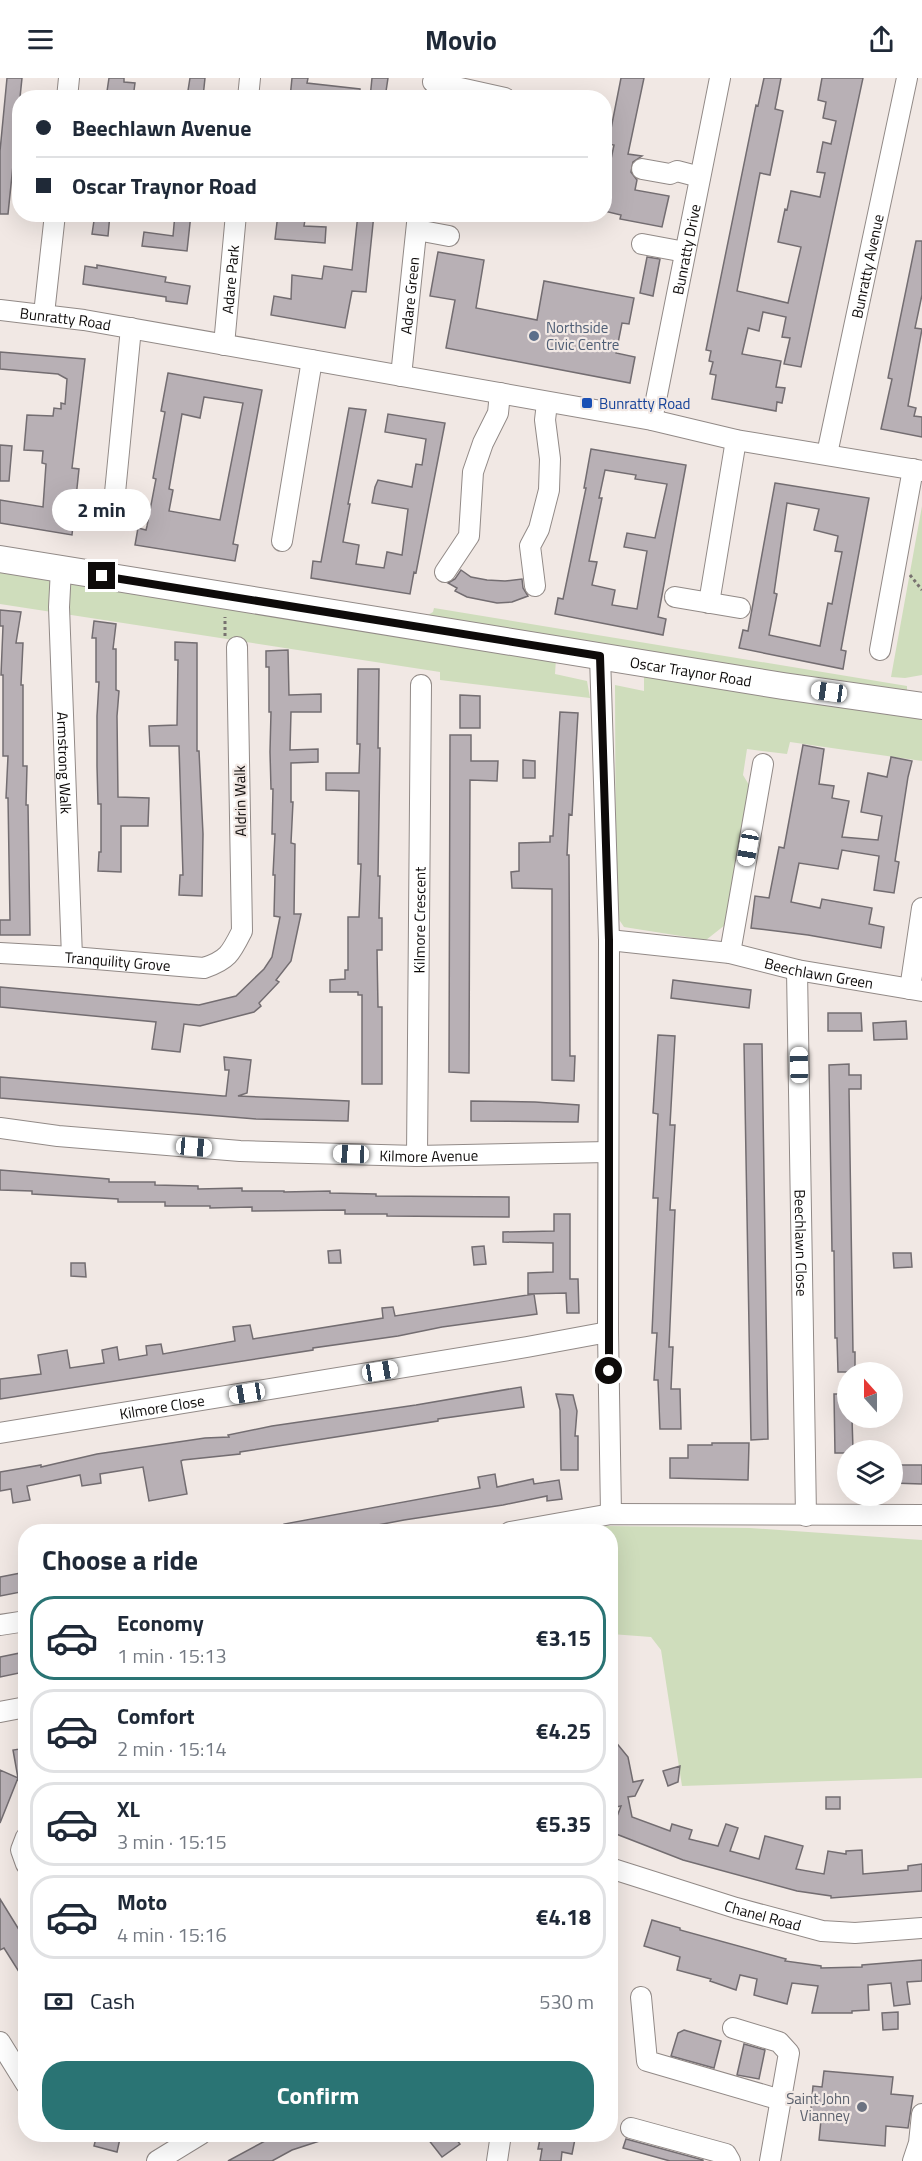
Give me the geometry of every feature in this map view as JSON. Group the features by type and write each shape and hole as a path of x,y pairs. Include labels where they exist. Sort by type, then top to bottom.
{"main road":[{"name":"Oscar Traynor Road","path":"0,559 783,686 922,706"}],"street":[{"name":"Bunratty Drive","path":"652,420 720,78"},
{"name":"Bunratty Avenue","path":"827,454 907,78"},
{"path":"432,86 456,90"},
{"path":"642,169 670,174 677,171 700,177"},
{"path":"44,314 53,222"},
{"name":"Adare Park","path":"224,345 235,222"},
{"path":"418,222 449,236"},
{"name":"Adare Green","path":"401,376 418,222"},
{"path":"642,244 685,252"},
{"name":"Bunratty Road","path":"0,310 44,314 131,328 652,420 736,440 918,470 880,650"},
{"name":"Bunratty Road","path":"114,502 131,328"},
{"path":"282,541 312,360"},
{"path":"445,572 469,536 473,472 483,443 498,413 500,393"},
{"path":"535,586 530,546 539,529 549,490 550,459 545,420 548,403"},
{"path":"709,603 736,440"},
{"name":"Armstrong Walk","path":"61,569 59,608 72,957"},
{"path":"675,597 740,608"},
{"name":"Aldrin Walk","path":"232,952 242,931 237,647"},
{"path":"600,656 609,940 608,1332 611,1514"},
{"name":"Kilmore Crescent","path":"417,1156 421,685"},
{"path":"730,953 763,764"},
{"name":"Beechlawn Green","path":"609,940 730,953 797,970 916,990 922,908"},
{"name":"Tranquility Grove","path":"0,953 204,968 221,962 232,952"},
{"name":"Beechlawn Close","path":"797,970 806,1516"},
{"name":"Kilmore Avenue","path":"0,1128 58,1136 240,1151 417,1156 608,1152"},
{"name":"Kilmore Close","path":"0,1433 608,1332"},
{"path":"555,1524 611,1514 922,1515"},
{"path":"0,1625 18,1622"},
{"path":"0,1712 18,1709"},
{"name":"Chanel Road","path":"618,1871 736,1908 822,1931 855,1933 922,1928"},
{"path":"641,1997 647,2061 781,2100"},
{"path":"733,2028 779,2042 789,2053 770,2161"},
{"path":"0,2042 18,2071"},
{"path":"913,2161 919,2143 922,2114"},
{"path":"631,2128 726,2154 730,2161"},
{"path":"157,2161 184,2142"},
{"path":"497,2161 500,2142"}],"green space":[{"path":"922,506 922,675 905,678 891,677"},
{"path":"0,570 556,659 555,674 587,681 590,698 440,680 440,672 0,604"},
{"path":"434,608 907,686 907,694 604,646 428,615 433,612"},
{"path":"644,673 922,718 922,761 790,742 787,754 747,749 743,775 752,790 725,925 706,940 624,927 616,915 615,685 644,691"},
{"path":"618,1526 750,1528 922,1540 922,1778 682,1786 661,1650 651,1637 618,1635"}],"building":[{"path":"7,78 22,78 21,90 12,90 12,175 8,214 0,214 0,151"},
{"path":"109,78 124,78 124,82 135,83 134,90 107,90"},
{"path":"190,78 205,78 204,90 188,90"},
{"path":"292,78 308,78 307,83 360,89 360,90 291,90"},
{"path":"372,78 388,78 386,90 371,90"},
{"path":"621,78 644,78 628,154 642,156 633,162 631,172 637,180 635,190 669,196 662,227 620,219 621,215 612,213 614,145 612,145 612,124"},
{"path":"764,78 781,78 775,109 783,111 770,175 760,173 737,291 788,303 801,247 778,242 785,209 787,210 791,191 820,197 825,173 817,172 823,142 831,144 836,121 823,118 826,102 818,100 822,78 863,78 801,367 784,364 790,338 782,337 786,317 763,312 759,331 748,328 742,354 781,361 776,387 785,388 782,403 777,402 776,411 712,399 716,375 710,374 713,362 709,361 711,351 706,350 756,105 758,106"},
{"path":"94,222 109,222 108,236 92,234"},
{"path":"174,222 190,222 187,251 142,246 144,232 173,236"},
{"path":"277,222 305,222 304,226 326,227 325,243 275,239"},
{"path":"357,222 373,222 366,292 352,291 345,328 271,315 274,296 291,299 292,275 322,279 324,266 352,270"},
{"path":"916,241 922,241 922,295 915,328 922,329 908,406 916,408 914,416 922,417 922,437 881,429 892,379 888,378"},
{"name":"Northside Civic Centre","path":"438,252 484,260 476,308 537,320 544,281 634,298 629,324 622,323 616,353 635,357 630,383 446,348 455,300 430,296"},
{"path":"647,257 660,259 653,296 640,293"},
{"path":"97,265 166,277 165,282 190,286 187,304 166,301 166,297 83,284 85,266 97,268"},
{"path":"0,352 85,359 72,468 79,469 72,535 0,523 0,500 43,507 46,464 42,463 43,451 24,450 27,415 53,416 54,408 61,409 61,403 65,404 67,379 58,374 0,369"},
{"path":"168,373 262,390 233,544 238,545 235,561 135,545 138,528 146,530 147,526 165,412 161,411","holes":["204,397 243,403 220,520 169,511 173,490 169,489 182,414 200,418"]},
{"path":"349,408 366,410 343,542 359,545 356,564 384,568 387,552 402,555 408,509 372,503 375,487 378,480 412,487 416,464 422,465 426,439 385,432 388,414 445,423 410,594 311,578 313,561 321,562"},
{"path":"0,445 12,446 9,481 0,481"},
{"path":"591,449 686,465 658,617 666,619 663,635 555,614 558,598 563,599 586,488 584,488","holes":["605,470 636,475 635,479 667,484 655,538 627,533 624,547 647,551 637,609 612,605 615,590 592,585 597,562 589,561 602,498 599,498"]},
{"path":"775,483 869,498 841,650 846,651 843,669 739,648 743,630 748,631","holes":["787,503 819,509 814,530 838,536 835,551 842,552 832,604 828,603 820,646 769,635 777,594 774,593"]},
{"path":"461,570 471,577 487,580 522,579 523,588 528,596 512,602 497,603 467,597 455,591 457,588 448,583 455,579"},
{"path":"0,610 21,612 16,643 23,643 21,685 23,685 23,766 27,766 30,935 0,935 0,920 10,920 8,798 6,798 8,756 3,756 3,675 1,675 3,626 0,626"},
{"path":"94,621 116,624 113,649 116,649 116,690 119,691 118,797 149,798 148,826 121,826 121,872 98,871 99,852 101,852 101,804 98,804 99,682 96,682 96,638 92,638"},
{"path":"175,642 197,643 197,751 199,751 203,834 202,896 179,895 180,875 183,875 179,746 150,746 149,726 177,725 178,660 175,660"},
{"path":"288,650 289,695 321,694 321,712 291,712 290,750 318,749 318,762 291,763 291,802 293,802 291,843 295,844 294,914 301,914 291,961 276,980 279,982 259,1003 261,1006 254,1012 200,1026 184,1024 180,1052 152,1049 156,1022 0,1007 0,987 199,1005 236,996 264,969 272,957 280,917 274,916 275,834 272,834 271,712 269,712 269,667 266,667 266,651"},
{"path":"358,669 379,669 378,876 380,876 379,918 382,918 382,950 377,950 378,1007 382,1007 382,1084 362,1084 362,995 358,995 358,992 330,992 330,980 345,979 345,970 348,970 348,917 359,917 361,864 358,864 359,791 326,790 326,773 359,773"},
{"path":"460,695 480,696 480,728 460,728"},
{"path":"560,712 578,713 572,815 569,814 567,855 569,855 570,1056 575,1056 574,1081 552,1080 552,889 512,888 511,872 519,871 519,843 550,842 550,836 553,836"},
{"path":"450,735 471,735 471,761 498,761 497,781 470,780 469,1073 449,1072"},
{"path":"803,745 824,749 819,784 834,786 832,798 849,801 842,837 878,840 882,816 861,812 868,773 887,777 891,757 912,761 895,861 899,862 894,893 874,890 879,856 842,850 838,869 799,863 791,902 820,908 822,899 872,908 869,924 884,927 881,948 751,928 755,896 769,898 779,847 784,848"},
{"path":"523,760 535,761 535,778 523,778"},
{"path":"673,980 751,990 749,1008 671,998"},
{"path":"828,1013 861,1013 862,1031 828,1031"},
{"path":"906,1021 907,1039 874,1040 873,1023"},
{"path":"658,1035 675,1036 670,1125 675,1125 670,1210 675,1210 669,1347 673,1347 671,1389 680,1389 681,1429 660,1429 658,1380 654,1380 657,1333 652,1333 658,1198 653,1198 658,1114 653,1113"},
{"path":"744,1044 762,1044 768,1439 751,1440"},
{"path":"224,1057 251,1060 247,1093 238,1096 349,1101 348,1121 256,1119 0,1098 0,1077 226,1096 229,1070 225,1070"},
{"path":"849,1064 849,1075 861,1075 861,1089 849,1089 855,1362 838,1362 837,1338 835,1338 829,1065"},
{"path":"471,1101 579,1105 578,1122 471,1121"},
{"path":"0,1170 109,1179 109,1182 155,1182 155,1185 198,1186 198,1189 330,1191 330,1193 376,1194 376,1196 509,1197 509,1217 387,1216 387,1214 345,1214 345,1210 252,1211 252,1207 210,1208 210,1206 165,1206 165,1202 118,1202 118,1199 0,1190"},
{"path":"554,1214 570,1214 570,1279 578,1279 579,1313 567,1313 566,1293 528,1294 528,1273 553,1272 553,1243 503,1242 503,1232 554,1231"},
{"path":"484,1246 486,1264 474,1265 472,1247"},
{"path":"340,1250 341,1263 329,1263 328,1251"},
{"path":"893,1253 911,1253 912,1267 894,1268"},
{"path":"71,1263 85,1263 86,1277 71,1276"},
{"path":"534,1294 537,1314 442,1327 398,1336 313,1348 313,1350 0,1399 0,1379 41,1374 38,1355 67,1350 70,1368 104,1363 102,1350 117,1347 119,1360 147,1355 146,1346 161,1344 163,1354 235,1341 233,1327 250,1325 253,1339 383,1318 382,1308 393,1307 395,1316"},
{"path":"521,1387 524,1407 438,1419 438,1421 240,1452 240,1454 183,1460 181,1461 187,1494 149,1501 143,1467 100,1474 101,1483 82,1486 80,1475 27,1486 30,1500 13,1503 11,1489 0,1491 0,1472 41,1465 41,1467 97,1454 205,1438 229,1437 228,1435 272,1426"},
{"path":"556,1394 573,1395 577,1411 575,1436 578,1436 578,1470 561,1470 560,1410"},
{"path":"834,1394 837,1394 837,1428 852,1428 853,1440 837,1440 837,1453 835,1453"},
{"path":"712,1443 749,1443 748,1480 670,1478 670,1458 688,1458 688,1445 712,1445"},
{"path":"903,1465 922,1465 922,1484 903,1483"},
{"path":"495,1474 497,1487 533,1479 534,1484 559,1480 562,1499 547,1501 547,1496 383,1524 284,1524 480,1488 478,1477"},
{"path":"18,1574 18,1593 0,1596 0,1577"},
{"path":"18,1653 18,1673 0,1677 0,1657"},
{"path":"618,1745 628,1757 633,1782 643,1780 635,1796 628,1797 632,1817 670,1831 672,1824 692,1830 689,1839 718,1846 726,1824 738,1828 730,1851 759,1859 765,1836 803,1846 796,1869 824,1874 828,1851 846,1854 846,1851 862,1850 863,1874 908,1870 908,1866 922,1864 922,1891 831,1898 831,1896 797,1891 683,1860 618,1835 618,1814 621,1806 618,1807"},
{"path":"18,1749 18,1778 13,1750"},
{"path":"680,1766 678,1782 668,1786 663,1771"},
{"path":"0,1770 18,1778 0,1823"},
{"path":"826,1797 840,1797 840,1809 826,1809"},
{"path":"0,1899 18,1928 18,1970 4,1948 0,1950"},
{"path":"652,1920 786,1959 785,1961 821,1966 821,1968 862,1967 862,1965 922,1960 922,1981 907,1982 910,2004 894,2006 891,1983 868,1985 869,2010 852,2011 852,2013 812,2013 818,1986 792,1983 787,2004 754,1995 757,1979 740,1975 736,1990 710,1981 711,1979 677,1970 680,1957 644,1946"},
{"path":"898,2012 898,2029 883,2030 882,2013"},
{"path":"684,2030 721,2041 714,2068 671,2056 678,2033"},
{"path":"744,2044 765,2050 759,2079 737,2075"},
{"name":"Saint John Vianney","path":"824,2071 893,2077 891,2094 913,2096 908,2128 886,2126 885,2146 819,2140 821,2120 810,2119 813,2086 822,2087"},
{"path":"626,2139 703,2161 670,2161 623,2148"},
{"path":"95,2142 119,2142 117,2152 94,2146"},
{"path":"263,2142 317,2142 292,2150 272,2161 228,2161"},
{"path":"430,2142 458,2142 460,2144 442,2157"},
{"path":"539,2142 574,2142 572,2154 562,2152 561,2161 540,2161 542,2149 538,2149"}],"place":[{"name":"Northside Civic Centre","path":"534,336"},
{"name":"Bunratty Road","path":"587,403"},
{"name":"Saint John Vianney","path":"862,2107"}],"route":[{"path":"102,576 600,656 609,940 609,1371"}]}
